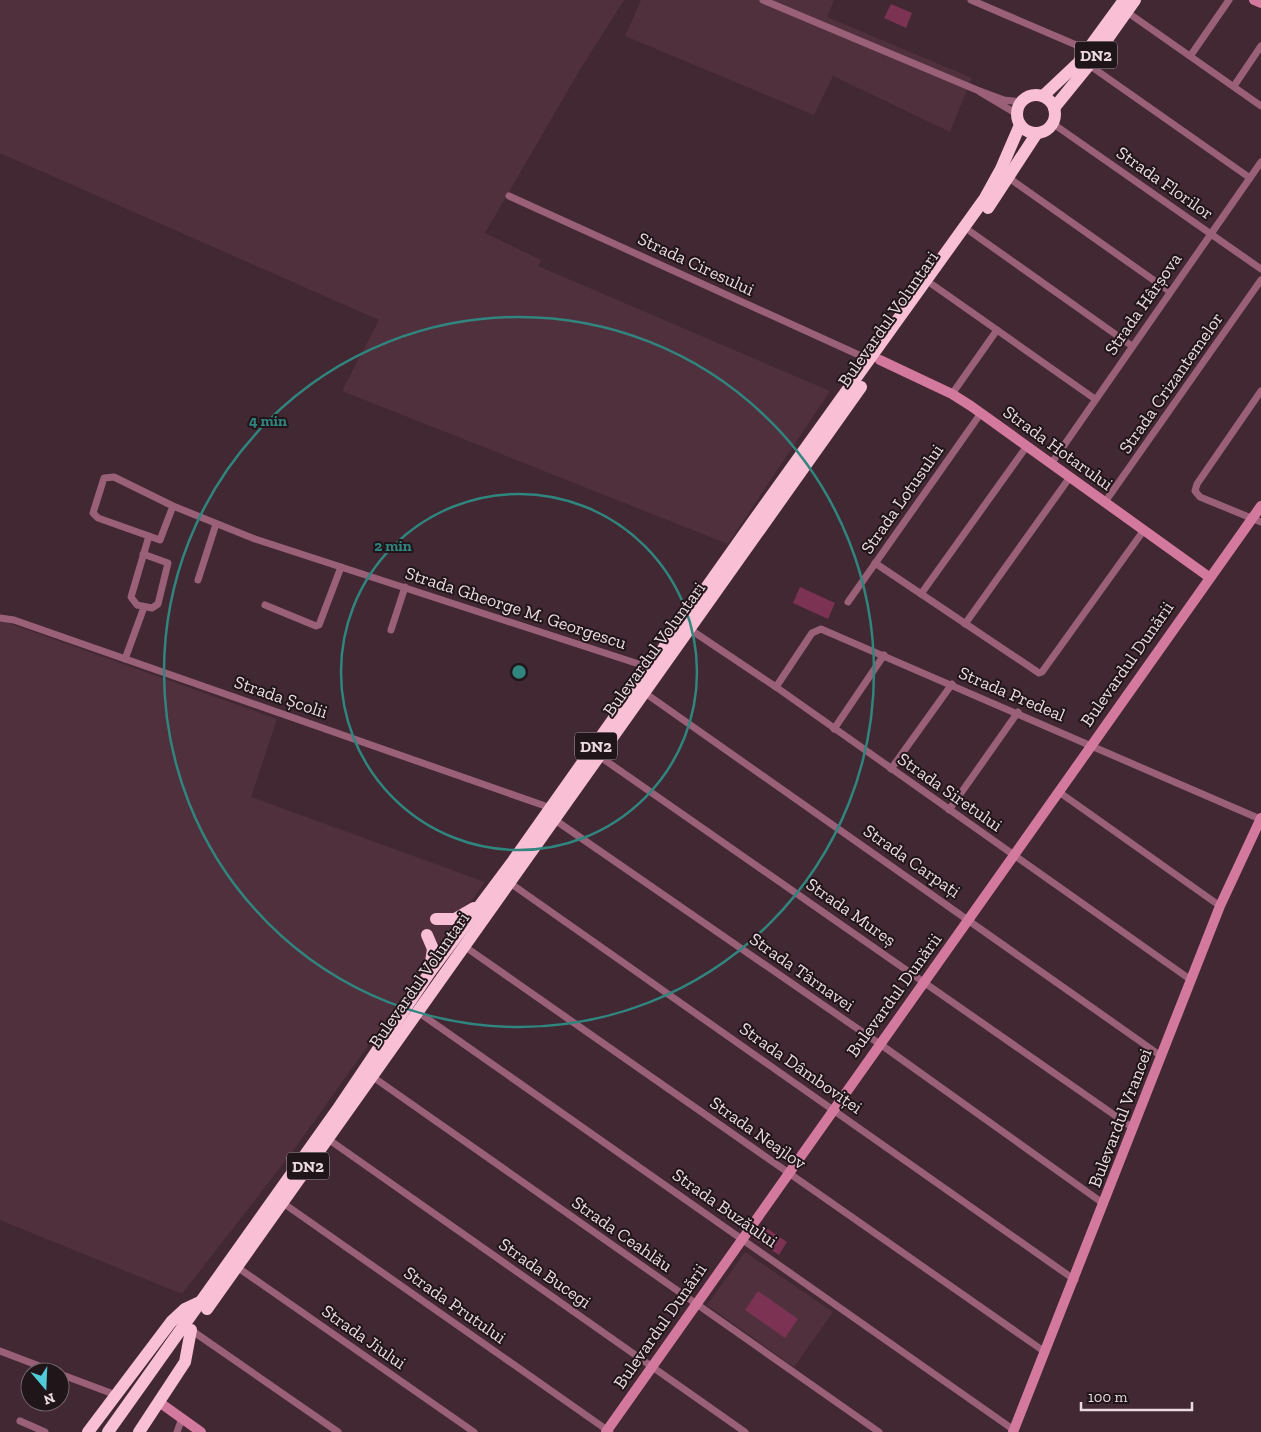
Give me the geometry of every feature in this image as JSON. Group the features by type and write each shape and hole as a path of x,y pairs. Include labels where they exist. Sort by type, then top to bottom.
{"highway":[{"name":"DN2","path":"1021,102 1031,95 1043,96 1063,79 1126,6 1135,0"},
{"name":"DN2","path":"1054,108 1089,65 1126,6"},
{"path":"1043,96 1054,108 1052,123"},
{"name":"Bulevardul Voluntari","path":"188,1328 237,1267 418,1012 482,902 600,756 691,630 875,360 985,198 1001,169 1019,120 1021,102"},
{"path":"1019,120 1028,131 1037,132"},
{"name":"Bulevardul Voluntari","path":"188,1328 202,1301 348,1096 430,972 459,943 510,883 553,814 651,668 754,520 933,285 1009,178 1037,132 1048,128 1052,123"},
{"path":"436,919 455,919 482,902"},
{"path":"427,935 433,949 430,972"},
{"path":"88,1432 171,1322 185,1309 202,1301"},
{"name":"DN2","path":"108,1432 188,1328"},
{"name":"DN2","path":"118,1432 188,1328"},
{"path":"139,1432 185,1362 188,1328"}],"street":[{"path":"763,0 978,90 1004,100 1021,102"},
{"path":"971,0 1088,50"},
{"path":"1191,55 1229,0"},
{"path":"1254,0 1261,3"},
{"path":"1126,6 1261,106"},
{"path":"1234,86 1261,46"},
{"path":"1089,65 1250,178"},
{"path":"978,90 983,96 1019,120"},
{"name":"Strada Florilor","path":"1052,123 1261,269"},
{"name":"Strada Hârșova","path":"1051,464 1261,162"},
{"path":"1009,178 1169,292"},
{"name":"Strada Ciresului","path":"509,196 875,360"},
{"path":"971,232 1132,346"},
{"name":"Strada Crizantemelor","path":"1105,502 1260,284"},
{"path":"933,285 1095,399"},
{"path":"952,394 997,330"},
{"name":"Strada Hotarului","path":"875,360 952,394 1209,577"},
{"path":"1256,520 1200,497 1195,491 1196,484 1261,392"},
{"name":"Strada Lotusului","path":"848,602 981,413"},
{"path":"921,594 1027,446"},
{"name":"Strada Gheorge M. Georgescu","path":"149,536 94,515 104,478 109,476 121,480 173,506 255,539 651,668"},
{"path":"965,624 1070,477"},
{"path":"143,554 168,564 158,604 152,608 137,605 132,597 143,554 149,536 160,540 173,506"},
{"name":"Bulevardul Dunării","path":"608,1431 788,1172 1014,856 1209,577 1256,520 1261,506"},
{"path":"198,580 216,524"},
{"path":"875,563 1040,673 1144,530"},
{"path":"265,605 316,626 319,625 341,567"},
{"path":"391,630 405,588"},
{"path":"125,659 142,610"},
{"name":"Strada Școlii","path":"0,618 14,620 125,659 553,814"},
{"name":"Strada Predeal","path":"776,687 816,629 821,628 1261,818"},
{"name":"Strada Siretului","path":"691,630 776,687 1191,980"},
{"path":"834,729 884,655"},
{"path":"891,769 952,684"},
{"name":"Strada Carpați","path":"645,693 969,919 1161,1056"},
{"path":"950,810 1018,712"},
{"name":"Strada Mureș","path":"600,756 925,981 1133,1128"},
{"path":"1058,792 1220,906"},
{"name":"Strada Târnavei","path":"553,814 1104,1204"},
{"name":"Bulevardul Vrancei","path":"1014,1431 1220,906 1261,818"},
{"name":"Strada Dâmboviței","path":"510,883 1074,1280"},
{"name":"Strada Neajlov","path":"459,943 1045,1352"},
{"name":"Strada Buzăului","path":"418,1012 1014,1431"},
{"name":"Strada Ceahlău","path":"373,1077 878,1432"},
{"name":"Strada Bucegi","path":"328,1139 745,1432"},
{"name":"Strada Prutului","path":"282,1203 608,1431"},
{"name":"Strada Jiului","path":"237,1267 474,1432"},
{"path":"188,1328 338,1432"},
{"path":"0,1351 29,1362"},
{"path":"70,1378 116,1395"},
{"path":"159,1402 202,1432"},
{"path":"177,1432 182,1418"},
{"path":"20,1421 45,1432"}],"shaded area":[{"path":"0,0 624,0 578,73 485,233 541,260 538,266 830,391 728,544 342,391 379,320 0,153"},
{"path":"641,0 834,0 827,17 972,78 950,132 833,76 814,115 625,36"},
{"path":"891,4 912,13 906,28 884,18"},
{"path":"800,587 835,603 828,619 793,603"},
{"path":"0,620 277,719 251,797 485,882 293,1151 182,1294 0,1220"},
{"path":"762,1225 787,1242 779,1255 753,1238"},
{"path":"745,1252 833,1312 794,1367 707,1305"},
{"path":"758,1291 798,1319 785,1338 745,1310"}]}
